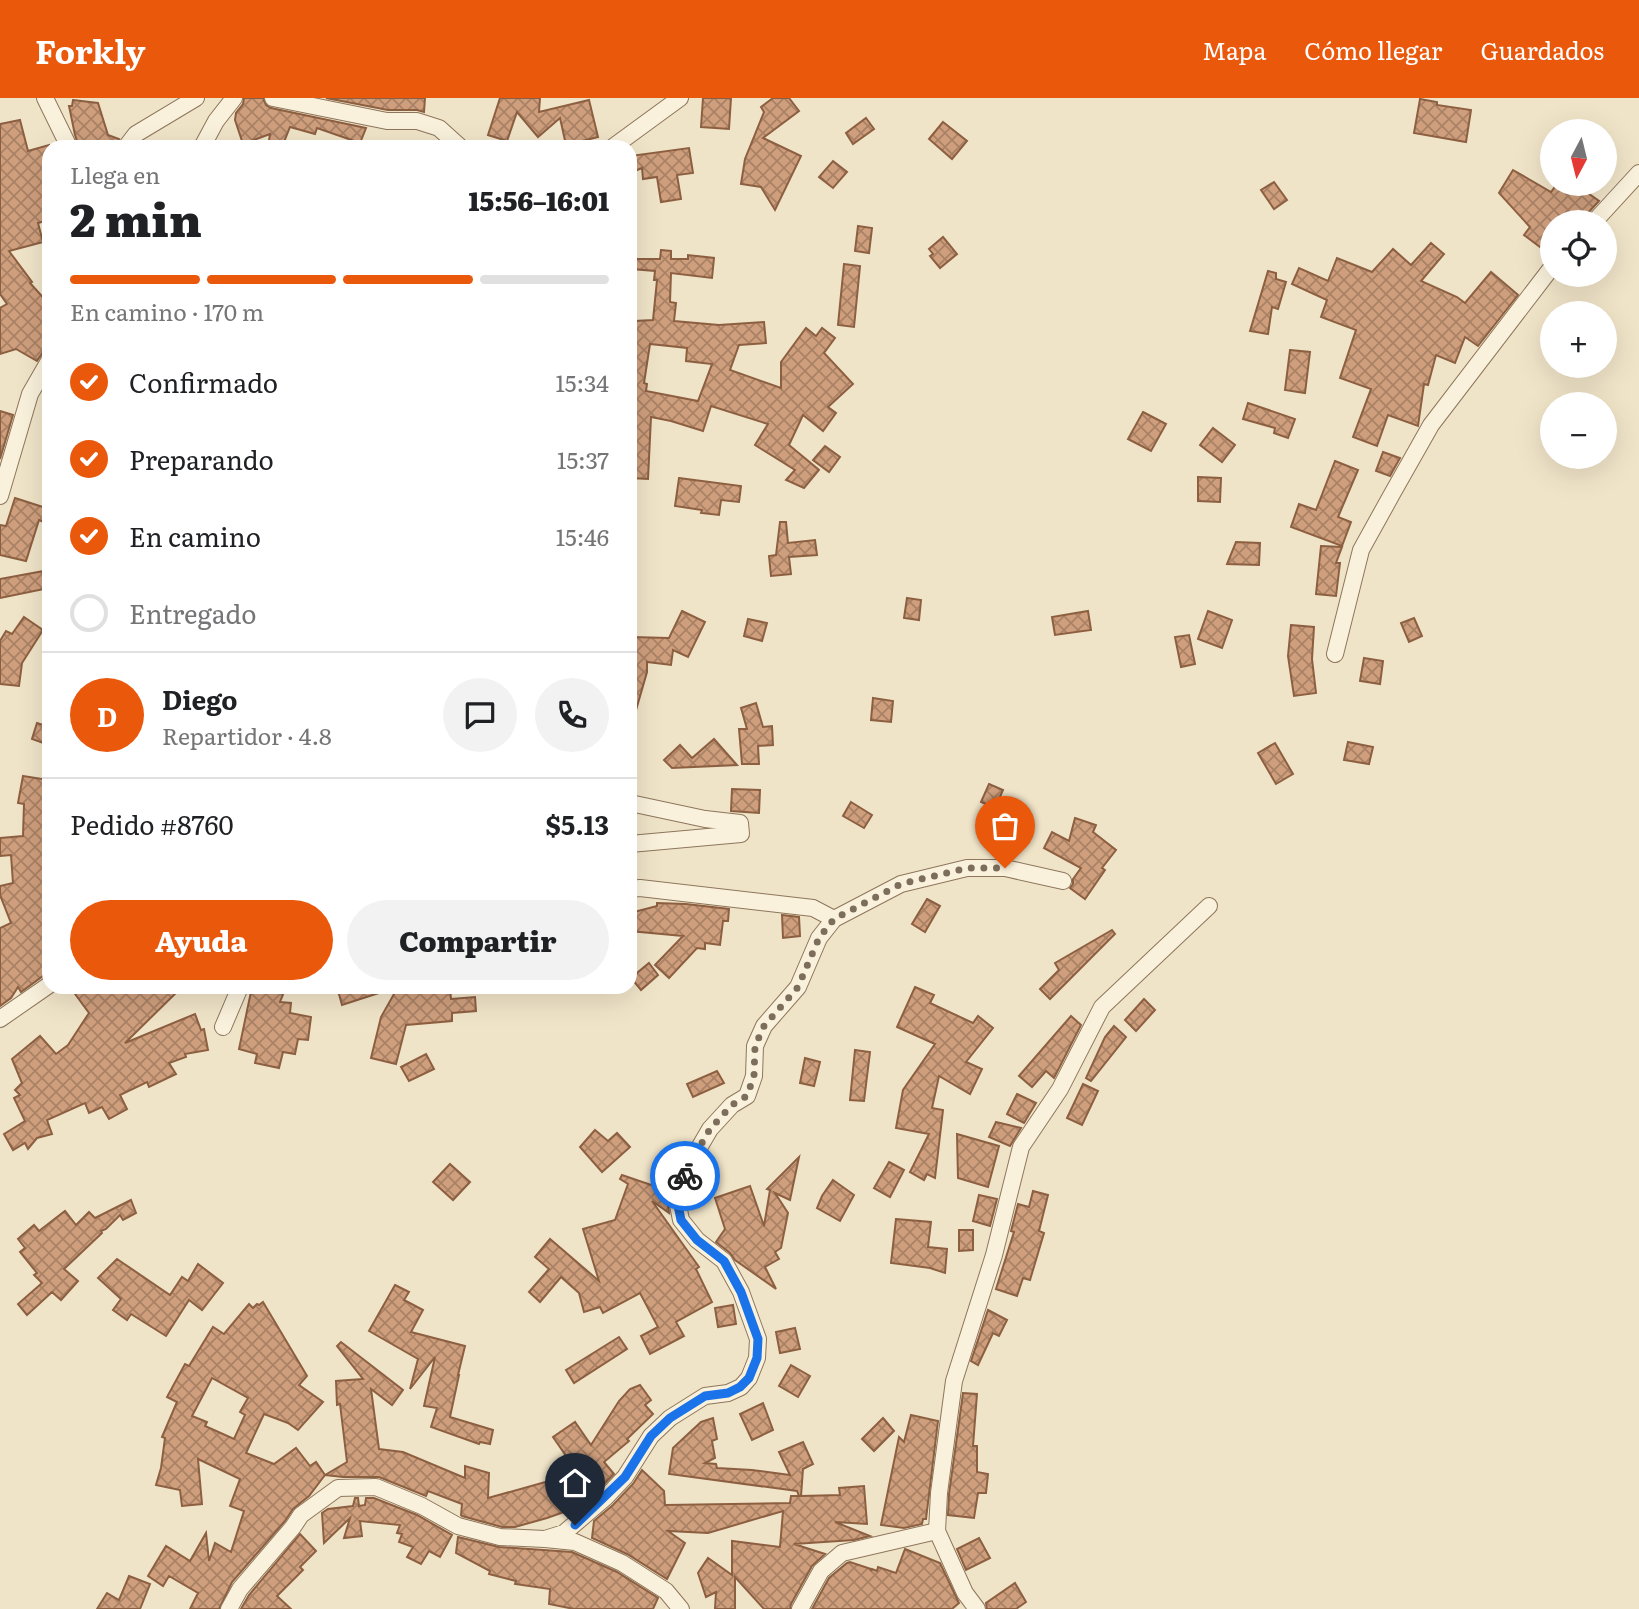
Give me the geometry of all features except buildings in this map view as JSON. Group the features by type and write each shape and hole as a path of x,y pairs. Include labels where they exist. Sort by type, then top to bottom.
{"street":[{"path":"45,98 66,140"},
{"path":"131,140 136,134 196,98"},
{"path":"206,140 216,121 234,98"},
{"path":"273,98 387,121 416,121 439,128 452,140"},
{"path":"624,140 680,98"},
{"path":"1605,210 1639,173"},
{"path":"1335,654 1361,550 1431,425 1540,283"},
{"path":"0,496 30,394 42,373"},
{"path":"637,804 705,819 740,823 741,834 637,843"},
{"path":"545,1539 564,1533 604,1498 625,1477 651,1436 670,1418 705,1396 728,1393 740,1387 749,1378 757,1358 758,1339 741,1292 724,1261 697,1240 681,1220 677,1200 689,1165 710,1129 732,1105 747,1096 754,1076 755,1046 764,1026 798,987 819,938 834,919 901,884 967,868 1005,868 1063,881"},
{"path":"637,888 813,908 834,919"},
{"path":"977,1609 965,1593 937,1531 939,1493 954,1381 994,1255 1021,1147 1060,1089 1102,1007 1209,906"},
{"path":"0,1019 42,990"},
{"path":"223,1027 237,994"},
{"path":"229,1609 240,1589 301,1515 338,1488 376,1487 458,1526 500,1537 575,1542 622,1563 666,1591 681,1609"},
{"path":"800,1609 821,1571 842,1553 937,1531"}],"way so far":[{"path":"685,1176 710,1129 732,1105 747,1096 754,1076 755,1046 764,1026 798,987 819,938 834,919 901,884 967,868 1005,868"}],"route":[{"path":"575,1525 625,1477 651,1436 670,1418 705,1396 728,1393 740,1387 749,1378 757,1358 758,1339 741,1292 724,1261 697,1240 681,1220 677,1200 685,1176"}]}
